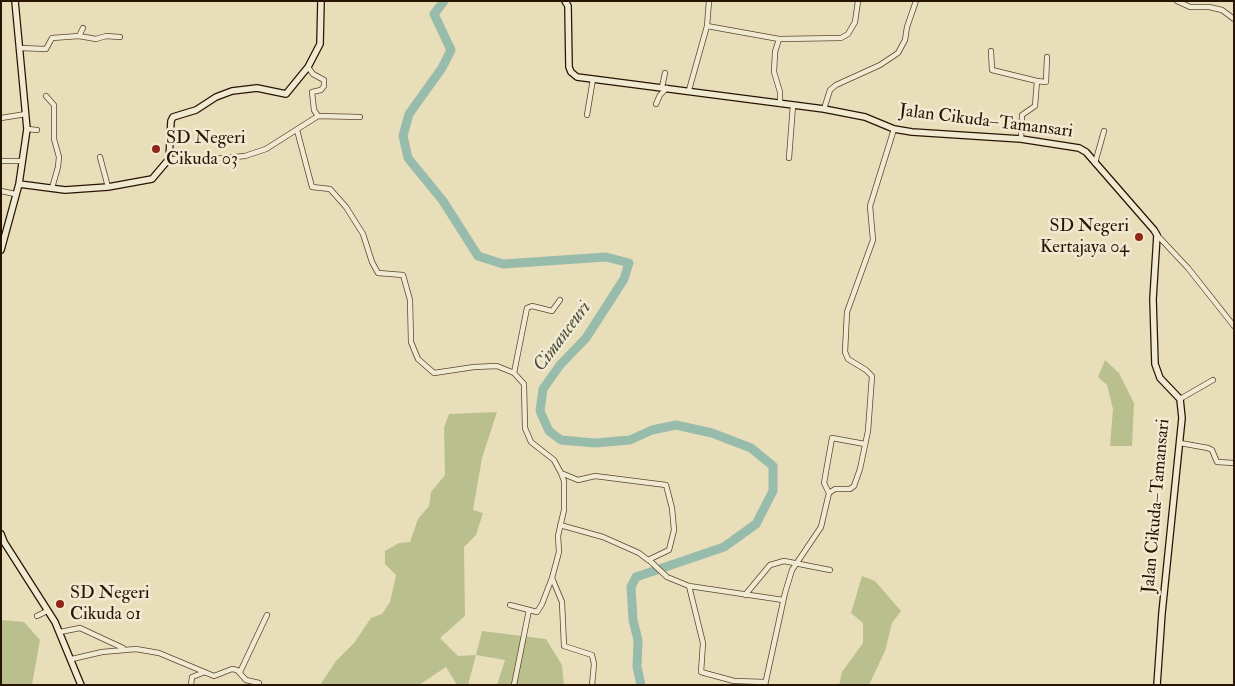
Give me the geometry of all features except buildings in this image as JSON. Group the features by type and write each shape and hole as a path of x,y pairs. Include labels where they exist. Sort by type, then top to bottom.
{"street":[{"path":"1,250 19,184 27,129 15,1"},
{"path":"19,184 65,190 108,187 152,179 169,159 171,121 173,116 196,110 216,97 232,91 257,88 286,94 308,68 320,44 321,1"},
{"name":"Jalan Cikuda–Tamansari","path":"566,1 571,72 577,77 824,109 865,117 894,128 912,132 1021,139 1079,148 1095,163 1157,234 1153,299 1155,364 1160,378 1180,399 1182,418 1163,603 1157,685"},
{"path":"689,90 707,26 709,1"},
{"path":"707,26 779,39 841,38 848,34 855,22 858,1"},
{"path":"824,109 830,90 836,85 880,65 898,53 905,40 907,27 916,1"},
{"path":"1177,1 1190,7 1209,7 1222,10 1234,19"},
{"path":"79,36 83,28"},
{"path":"20,48 46,49 52,38 79,36 96,39 106,36 120,37"},
{"path":"779,39 775,52 774,72 780,92 780,104"},
{"path":"990,51 992,70 1037,82 1046,82 1047,57"},
{"path":"308,68 313,74 324,80 324,86 321,90 312,92 314,110 318,116"},
{"path":"656,104 664,88 665,73"},
{"path":"586,115 593,79"},
{"path":"1021,139 1022,115 1035,106 1037,82"},
{"path":"46,96 54,105 54,139 59,157 52,188"},
{"path":"789,158 793,106"},
{"path":"1,118 26,114"},
{"path":"169,159 203,160 245,156 266,149 318,116 360,117"},
{"path":"829,493 835,489 850,489 854,486 860,470 868,431 872,376 848,359 845,352 847,312 873,240 870,206 894,128"},
{"path":"27,129 37,130"},
{"path":"297,130 312,187 330,189 346,207 363,234 372,262 378,272 403,275 410,300 410,342 418,359 434,373 486,365 503,368 514,373 524,384 525,420 529,438 554,460 561,473 564,493 558,536 559,552 552,578 537,612 510,605"},
{"path":"1095,163 1104,131"},
{"path":"100,157 108,187"},
{"path":"1,161 22,162"},
{"path":"1,191 15,194"},
{"path":"1157,234 1188,268 1234,326"},
{"path":"514,373 527,308 532,306 552,311 560,300"},
{"path":"1180,399 1213,380"},
{"path":"689,586 703,643 701,672 734,681 765,684 783,600 795,564 821,527 829,493 824,483 832,438 864,444"},
{"path":"1180,443 1208,448 1212,450 1217,462 1234,463"},
{"path":"560,525 603,537 639,553 648,560 669,550 674,530 672,508 666,485 596,476 578,480 561,473"},
{"path":"1,534 3,542 60,632 81,685"},
{"path":"649,560 667,577 689,586 783,600"},
{"path":"745,595 770,565 784,561 830,570"},
{"path":"552,578 562,602 564,646 592,655 594,664 592,685"},
{"path":"514,685 529,610"},
{"path":"37,616 47,611"},
{"path":"240,672 267,616"},
{"path":"60,632 80,628 125,649"},
{"path":"72,659 125,649 159,653 214,676 232,669 240,672 246,680 258,683"},
{"path":"191,685 192,677 206,672"}],"green space":[{"path":"1105,360 1119,373 1134,403 1132,446 1110,446 1113,409 1107,385 1098,377"},
{"path":"497,412 482,458 473,510 483,513 476,535 464,547 465,616 440,638 458,656 476,655 468,685 457,685 446,667 419,685 320,685 336,661 354,643 371,618 382,614 390,602 396,575 385,564 385,551 399,543 410,542 418,519 429,506 431,492 445,475 444,428 449,414"},
{"path":"862,576 875,581 901,611 892,623 885,651 869,685 839,685 842,672 863,643 863,623 851,613"},
{"path":"1,620 24,622 40,640 32,685 1,685"},
{"path":"482,631 546,639 562,665 564,685 497,685 505,660 476,655"}],"waterway":[{"name":"Cimanceuri","path":"444,1 434,14 451,50 442,68 409,114 403,136 408,158 443,201 478,256 503,264 606,257 629,263 624,279 586,338 560,365 543,389 540,411 549,431 561,440 595,443 630,440 652,430 676,425 712,433 751,448 773,466 773,491 756,524 724,547 636,577 631,587 633,620 638,640 637,667 641,685"}],"place":[{"name":"SD Negeri Cikuda 03","path":"156,149"},
{"name":"SD Negeri Kertajaya 04","path":"1139,237"},
{"name":"SD Negeri Cikuda 01","path":"60,604"}]}
